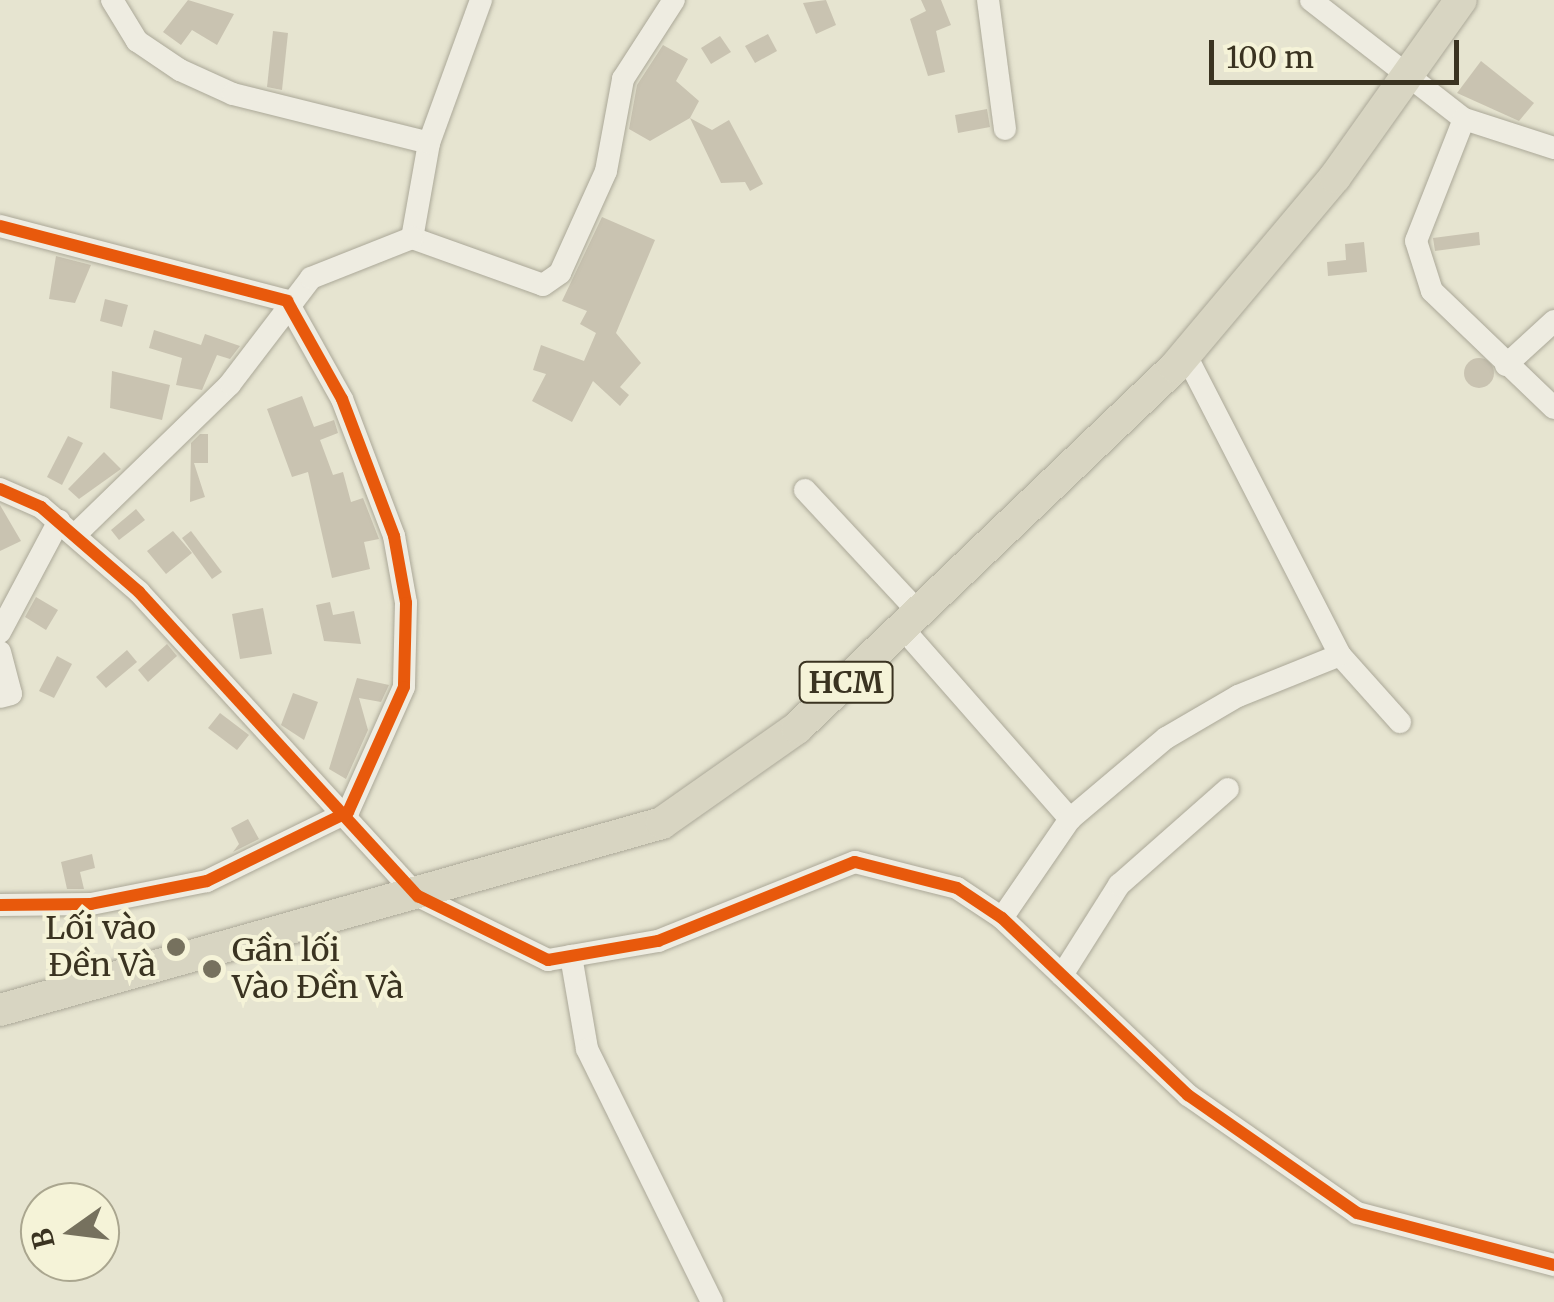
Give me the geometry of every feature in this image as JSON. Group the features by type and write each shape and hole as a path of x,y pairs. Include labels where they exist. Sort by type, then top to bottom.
{"highway":[{"name":"HCM","path":"0,1010 418,896 662,823 797,728 913,623 1185,354 1334,177 1461,0"}],"street":[{"path":"112,0 137,41 180,70 232,94 429,144"},
{"path":"412,238 429,144 481,0"},
{"path":"0,632 68,528 230,384 287,301 334,266 412,238 532,285 560,273 606,171 623,80 674,0"},
{"path":"988,0 1005,130"},
{"path":"1312,0 1464,118 1554,148"},
{"path":"1464,118 1416,240 1420,276 1506,365 1554,408"},
{"path":"0,226 287,301 342,399 394,536 406,604 404,687 388,739 348,812 207,881 90,904 0,905"},
{"path":"1506,365 1554,321"},
{"path":"1185,354 1340,655 1400,722"},
{"path":"0,489 68,528 348,812 418,896 548,960 658,941 856,862 957,888 1002,918 1188,1095 1357,1213 1554,1265"},
{"path":"804,490 1070,819"},
{"path":"0,652 11,694 0,698"},
{"path":"1002,918 1070,819 1212,708 1340,655"},
{"path":"1062,975 1119,885 1228,790"},
{"path":"571,956 587,1049 712,1302"}],"building":[{"path":"188,0 234,14 217,45 192,30 181,45 163,32"},
{"path":"826,0 836,25 816,34 803,3"},
{"path":"921,0 941,0 951,25 936,31 945,72 928,76 910,19 926,11"},
{"path":"273,31 288,33 282,90 267,87"},
{"path":"768,34 777,51 755,63 745,46"},
{"path":"720,36 731,52 711,64 701,48"},
{"path":"663,45 688,59 676,81 699,101 690,118 650,141 629,129 637,85"},
{"path":"1481,61 1534,103 1519,121 1457,93"},
{"path":"987,109 990,127 958,133 955,115"},
{"path":"690,118 712,130 729,120 763,184 750,191 745,182 721,183"},
{"path":"602,217 655,240 616,333 641,363 620,387 629,395 620,406 593,381 572,422 532,401 546,374 533,370 541,345 584,361 596,333 580,324 587,311 562,301"},
{"path":"1479,232 1480,245 1435,251 1433,238"},
{"path":"1364,242 1367,272 1328,276 1327,262 1346,260 1345,244"},
{"path":"56,256 91,265 75,303 49,299"},
{"path":"105,299 128,305 122,327 100,321"},
{"path":"154,330 201,345 205,334 240,346 230,359 217,355 202,390 176,385 182,358 149,348"},
{"path":"1479,358 1490,362 1494,373 1490,384 1479,388 1468,384 1464,373 1468,362"},
{"path":"112,371 170,385 162,420 110,408"},
{"path":"302,396 314,427 334,420 338,433 320,440 333,475 343,472 351,502 363,498 379,539 364,542 370,569 332,578 308,472 292,477 267,409"},
{"path":"200,434 208,434 208,463 194,463 205,497 190,502 191,443"},
{"path":"68,436 83,443 62,485 47,477"},
{"path":"104,452 121,469 79,499 68,489"},
{"path":"0,505 21,541 0,551"},
{"path":"136,509 145,520 119,540 111,530"},
{"path":"173,531 192,553 166,574 147,551"},
{"path":"191,531 222,572 212,579 182,538"},
{"path":"36,597 58,610 46,630 25,617"},
{"path":"330,602 333,615 354,611 361,644 324,641 316,605"},
{"path":"263,608 272,654 240,659 232,614"},
{"path":"167,644 177,656 148,682 138,670"},
{"path":"127,650 137,662 106,688 96,677"},
{"path":"57,656 72,664 54,698 39,691"},
{"path":"357,678 389,685 381,702 359,698 368,730 346,779 329,769"},
{"path":"293,693 318,702 304,740 281,725"},
{"path":"220,713 249,735 237,750 208,728"},
{"path":"248,819 259,839 233,852 239,844 231,828"},
{"path":"92,854 95,868 80,872 84,889 67,889 61,862"}],"cycle path":[{"path":"0,226 287,301 342,399 394,536 406,603 404,687 348,812 207,881 91,904 0,905"},
{"path":"0,489 41,507 139,592 418,896 548,960 658,941 855,862 957,888 1002,918 1188,1095 1357,1213 1554,1265"}],"place":[{"name":"Lối vào Đền Và","path":"176,947"},
{"name":"Gần lối Vào Đền Và","path":"212,969"}]}
